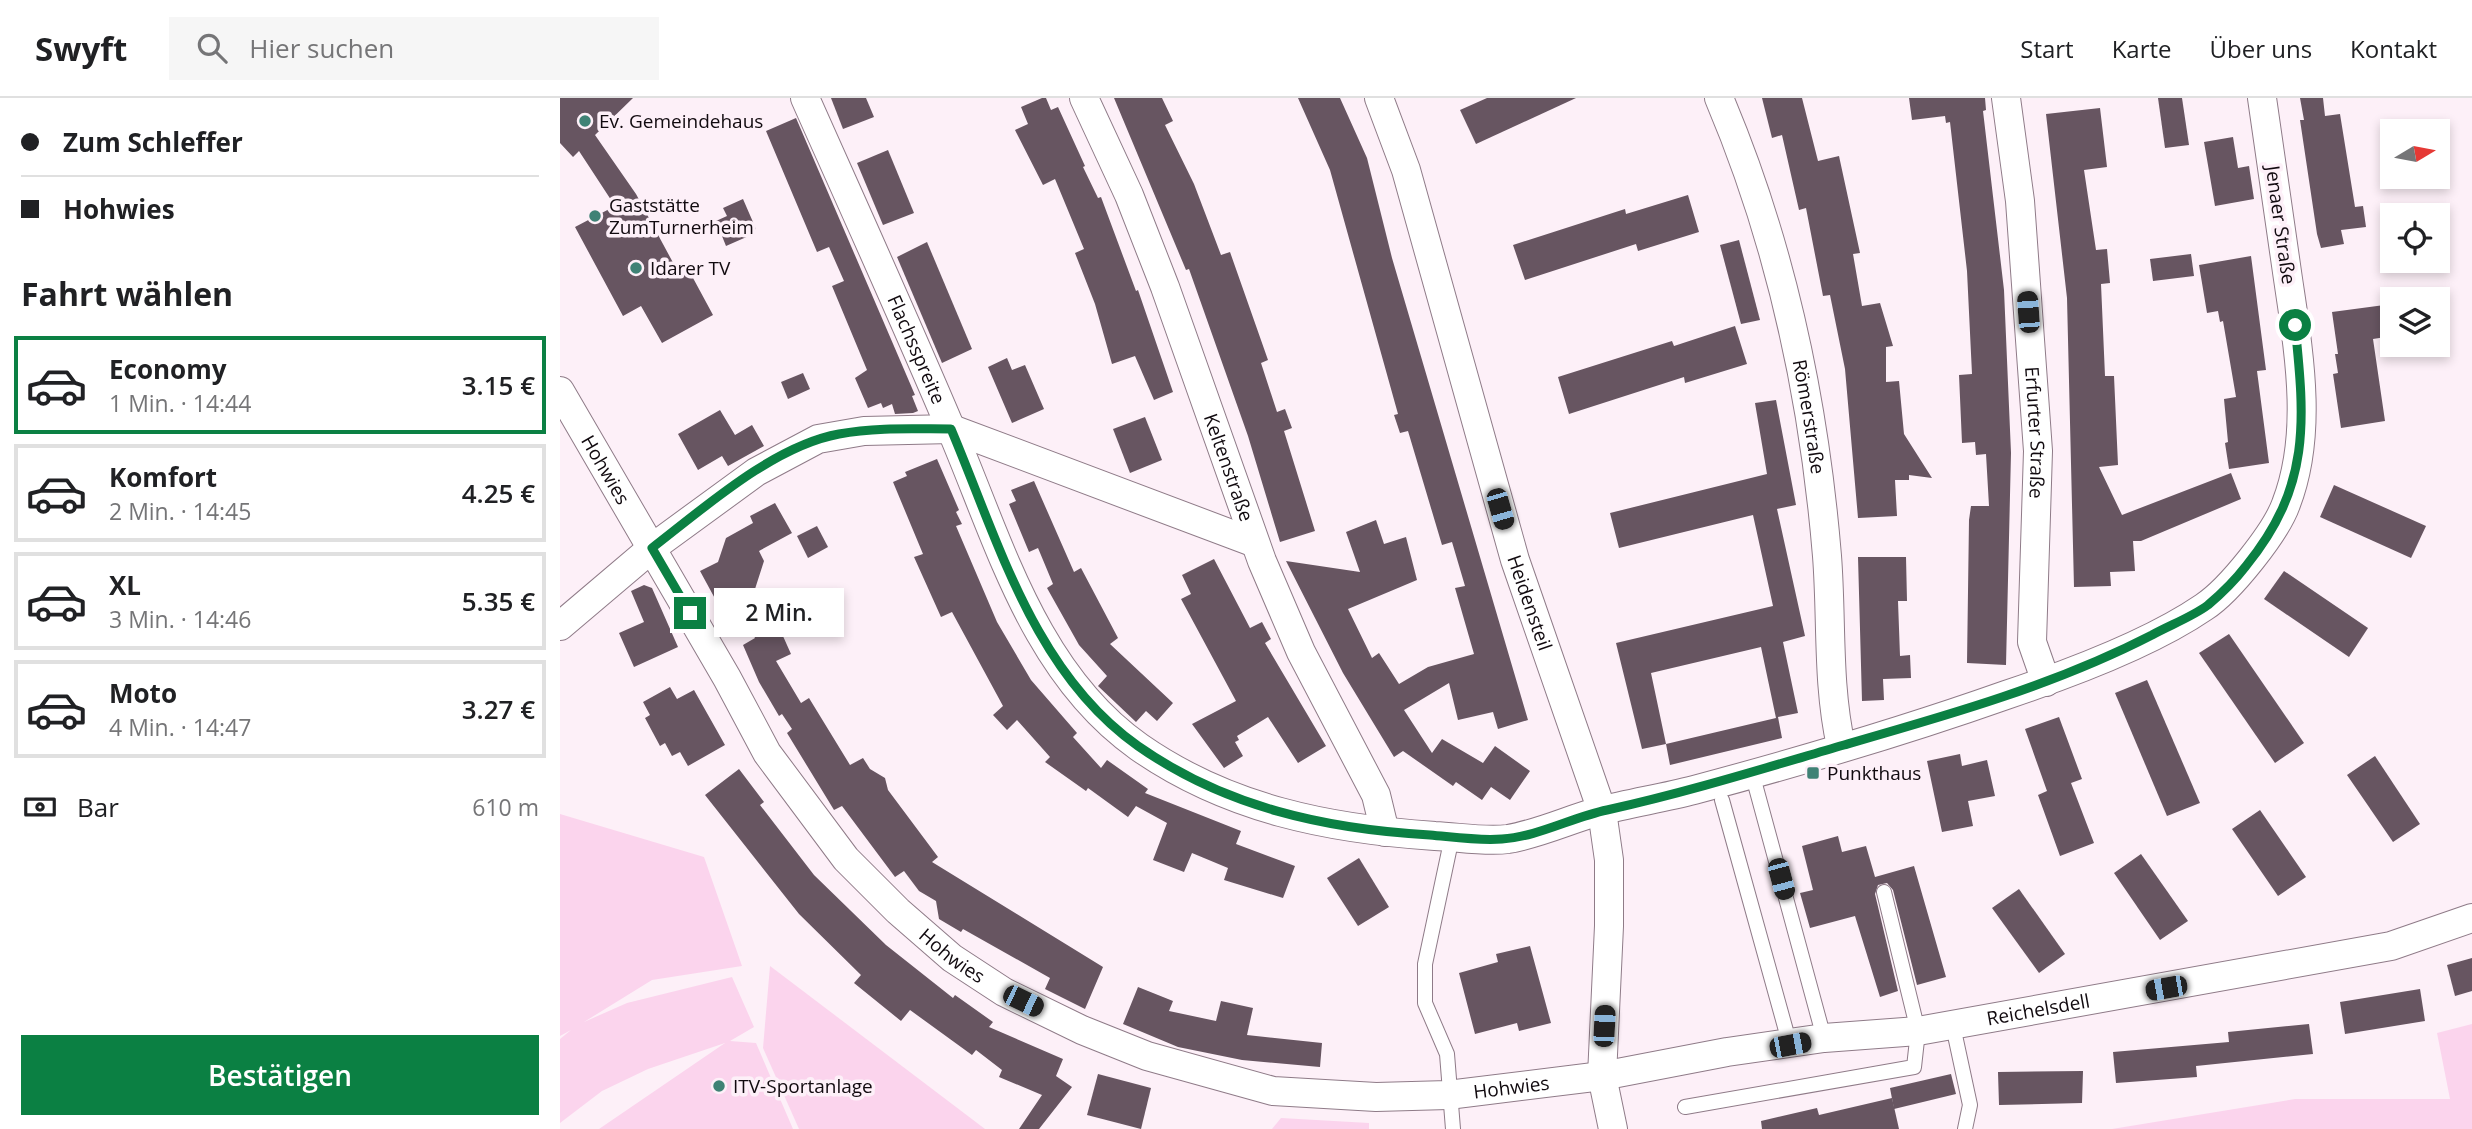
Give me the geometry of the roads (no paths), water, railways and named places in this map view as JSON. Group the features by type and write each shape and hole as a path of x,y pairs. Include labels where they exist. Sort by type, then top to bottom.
{"street":[{"name":"Flachsspreite","path":"805,98 951,429 1018,590 1042,637 1070,680 1135,744 1220,792 1313,821 1385,832 1505,839 1602,811"},
{"name":"Keltenstraße","path":"1084,98 1129,195 1155,261 1255,543 1301,652 1376,796 1385,832"},
{"name":"Heidensteil","path":"1379,98 1406,170 1515,560 1602,811 1609,860 1609,926 1602,1076 1613,1129"},
{"name":"Römerstraße","path":"1719,98 1763,214 1798,351 1827,558 1830,680 1841,746"},
{"name":"Erfurter Straße","path":"2006,98 2020,201 2038,451 2032,642 2046,682"},
{"name":"Jenaer Straße","path":"1602,811 1696,790 2046,682 2117,653 2207,606 2246,566 2285,508 2301,447 2301,383 2262,98"},
{"name":"Hohwies","path":"560,391 767,753 801,803 846,859 898,911 953,958 1004,992 1082,1030 1172,1063 1273,1091 1376,1097 1448,1095 1602,1076"},
{"path":"560,626 652,548 756,472 818,439 864,431 951,429 1255,543"},
{"name":"Reichelsdell","path":"1602,1076 1727,1052 1824,1038 1953,1026 2391,946 2472,918"}],"lane":[{"path":"1752,773 1824,1038"},
{"path":"1722,800 1790,1045"},
{"path":"1452,837 1425,964 1425,1003 1447,1054 1452,1129"},
{"path":"1685,1107 1914,1067 1918,1031 1884,892"},
{"path":"1953,1026 1970,1105 1965,1129"}],"place":[{"name":"Ev. Gemeindehaus","path":"585,121"},
{"name":"Gaststätte ZumTurnerheim","path":"595,216"},
{"name":"Idarer TV","path":"636,268"},
{"name":"Punkthaus","path":"1813,773"},
{"name":"ITV-Sportanlage","path":"719,1086"}]}
